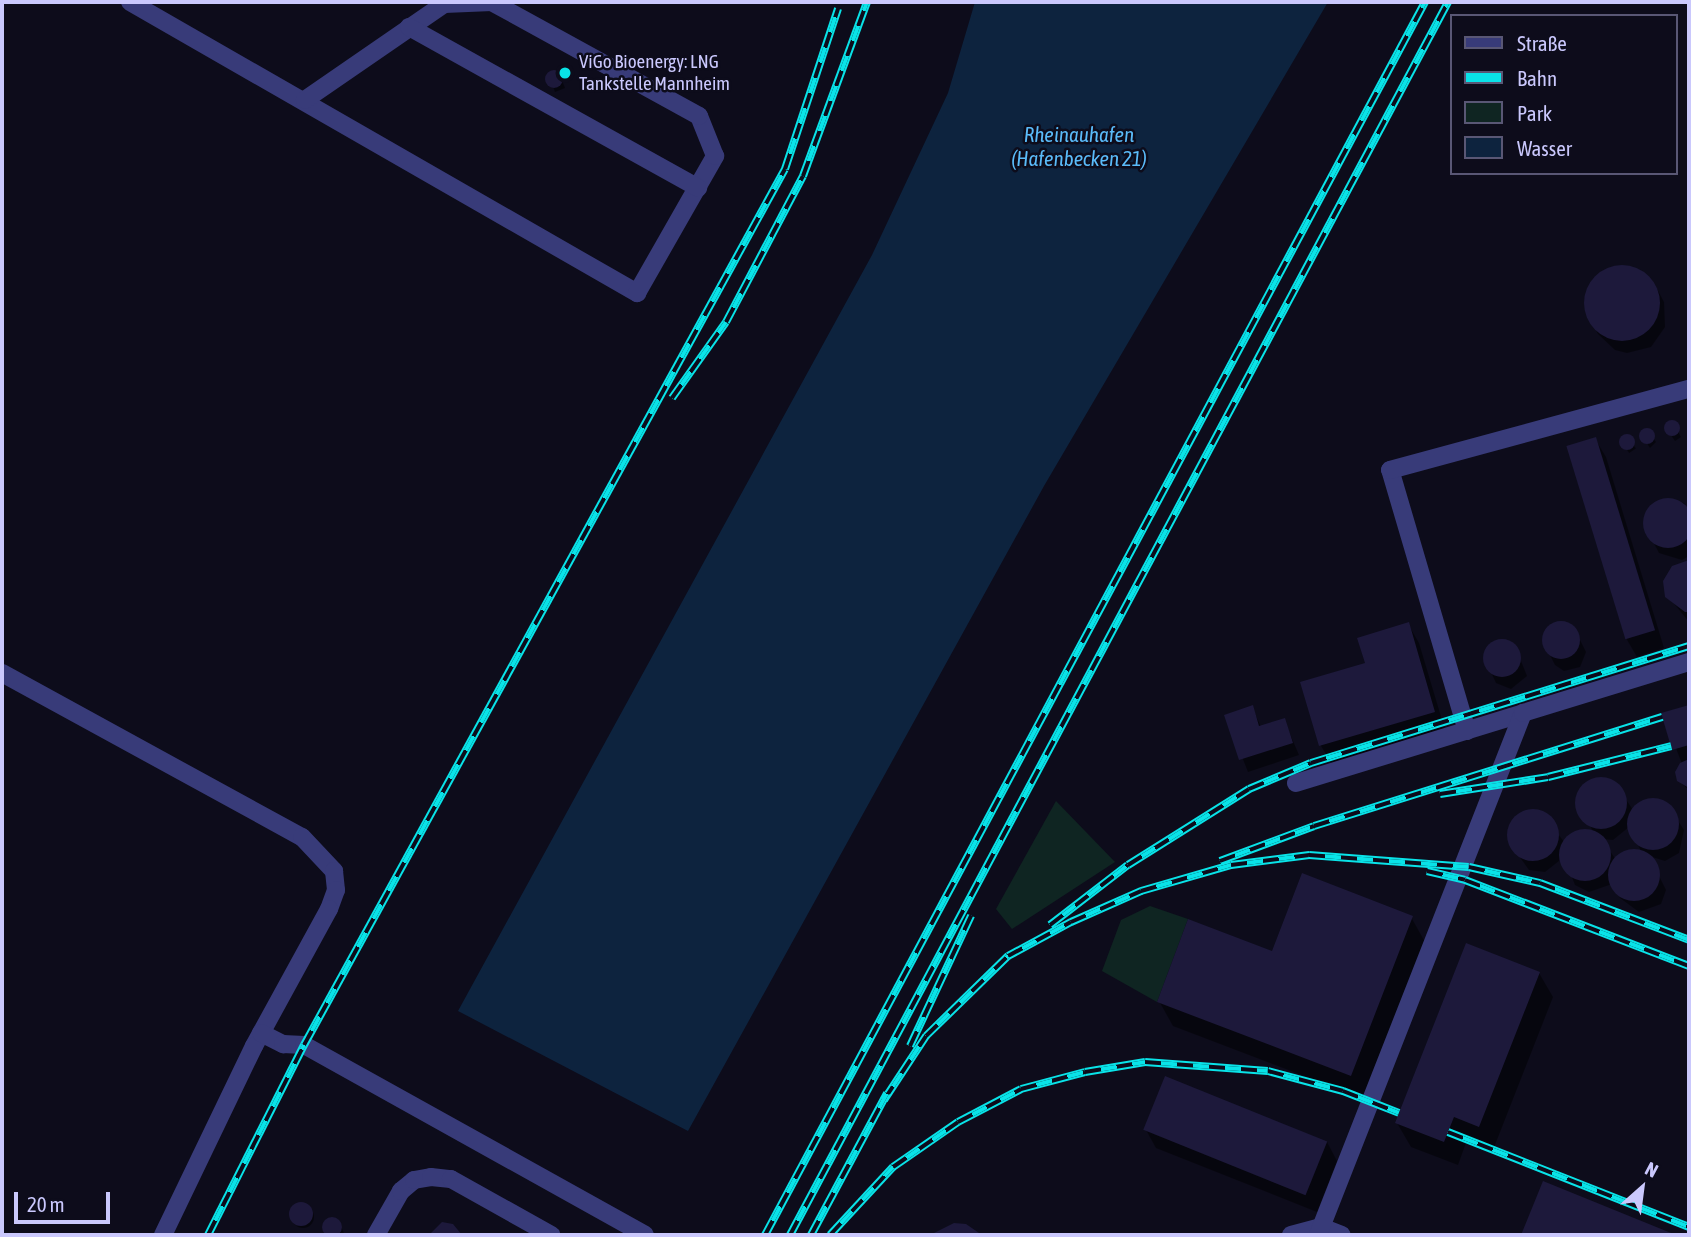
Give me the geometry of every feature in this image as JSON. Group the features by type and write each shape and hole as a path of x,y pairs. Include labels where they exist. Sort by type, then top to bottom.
{"lane":[{"path":"130,2 305,100 452,191 637,293 715,156 699,116 492,2 444,4 305,100"},
{"path":"409,27 698,188"},
{"path":"1467,731 1390,470 1689,388"},
{"path":"1296,783 1689,662"},
{"path":"2,673 302,837 334,871 336,890 329,909 261,1033 163,1235"},
{"path":"1320,1231 1523,713"},
{"path":"261,1033 283,1044 304,1045 642,1235"},
{"path":"376,1235 401,1191 414,1181 431,1177 451,1179 551,1235"},
{"path":"1291,1235 1320,1231 1342,1235"}],"green space":[{"path":"1056,801 1115,862 1012,929 996,909"},
{"path":"1150,906 1188,919 1157,1002 1102,971 1121,920"}],"water":[{"name":"Rheinauhafen (Hafenbecken 21)","path":"975,2 1328,2 1044,486 688,1131 458,1011 872,255 948,93"}],"building":[{"path":"550,70 558,70 563,79 561,86 550,88 545,83 545,75"},
{"path":"1622,265 1637,268 1649,276 1657,288 1660,303 1657,318 1649,330 1637,338 1622,341 1607,338 1595,330 1587,318 1584,303 1587,288 1595,276 1607,268"},
{"path":"1672,420 1680,428 1672,436 1664,428"},
{"path":"1647,428 1655,436 1647,444 1639,436"},
{"path":"1627,434 1635,442 1627,450 1619,442"},
{"path":"1596,437 1655,630 1625,639 1566,446"},
{"path":"1658,500 1678,500 1686,505 1691,513 1691,533 1686,541 1678,546 1658,546 1650,541 1645,533 1645,513 1650,505"},
{"path":"1689,560 1689,612 1685,612 1665,597 1663,581 1672,566"},
{"path":"1561,621 1575,626 1580,640 1575,654 1561,659 1547,654 1542,640 1547,626"},
{"path":"1409,622 1435,712 1319,746 1300,682 1365,663 1357,638"},
{"path":"1502,639 1516,644 1521,658 1516,672 1502,677 1488,672 1483,658 1488,644"},
{"path":"1253,705 1259,726 1285,718 1293,743 1239,760 1224,715"},
{"path":"1689,705 1689,745 1672,750 1661,713"},
{"path":"1689,759 1689,788 1677,781 1675,772 1680,763"},
{"path":"1601,777 1611,779 1619,785 1625,793 1625,813 1619,821 1611,827 1601,829 1591,827 1583,821 1577,813 1575,803 1577,793 1583,785 1591,779"},
{"path":"1653,798 1663,800 1671,806 1677,814 1677,834 1671,842 1663,848 1653,850 1643,848 1635,842 1629,834 1627,824 1629,814 1635,806 1643,800"},
{"path":"1533,809 1543,811 1551,817 1557,825 1557,845 1551,853 1543,859 1533,861 1523,859 1515,853 1509,845 1507,835 1509,825 1515,817 1523,811"},
{"path":"1585,829 1595,831 1603,837 1609,845 1609,865 1603,873 1595,879 1585,881 1575,879 1567,873 1561,865 1559,855 1561,845 1567,837 1575,831"},
{"path":"1634,849 1644,851 1652,857 1658,865 1658,885 1652,893 1644,899 1634,901 1624,899 1616,893 1610,885 1608,875 1610,865 1616,857 1624,851"},
{"path":"1302,873 1413,916 1351,1076 1157,1002 1188,919 1272,951"},
{"path":"1466,943 1540,972 1479,1127 1454,1117 1444,1142 1395,1123"},
{"path":"1165,1076 1327,1142 1306,1195 1143,1130"},
{"path":"1543,1181 1676,1235 1521,1235"},
{"path":"301,1202 309,1206 313,1214 309,1222 301,1226 293,1222 289,1214 293,1206"},
{"path":"328,1217 336,1217 342,1227 336,1237 328,1237 322,1231 322,1223"},
{"path":"442,1222 453,1224 462,1235 429,1235"},
{"path":"954,1223 966,1224 982,1235 930,1235"}],"railway":[{"path":"672,398 726,322 803,176 867,2"},
{"path":"765,1235 1425,2"},
{"path":"790,1235 1448,2"},
{"path":"208,1235 304,1045 785,169 838,9"},
{"path":"1050,925 1128,865 1249,789 1311,763 1689,646"},
{"path":"1220,861 1314,826 1662,717"},
{"path":"1440,794 1548,777 1671,746"},
{"path":"884,1100 926,1036 1008,956 1071,922 1141,891 1231,865 1309,855 1469,867 1540,883 1689,940"},
{"path":"1427,871 1465,880 1689,966"},
{"path":"910,1046 971,916"},
{"path":"830,1235 893,1167 958,1122 1021,1089 1085,1072 1145,1062 1268,1071 1343,1091 1399,1113"},
{"path":"811,1235 887,1093"},
{"path":"1448,1132 1689,1227"}],"place":[{"name":"ViGo Bioenergy: LNG Tankstelle Mannheim","path":"565,73"}]}
